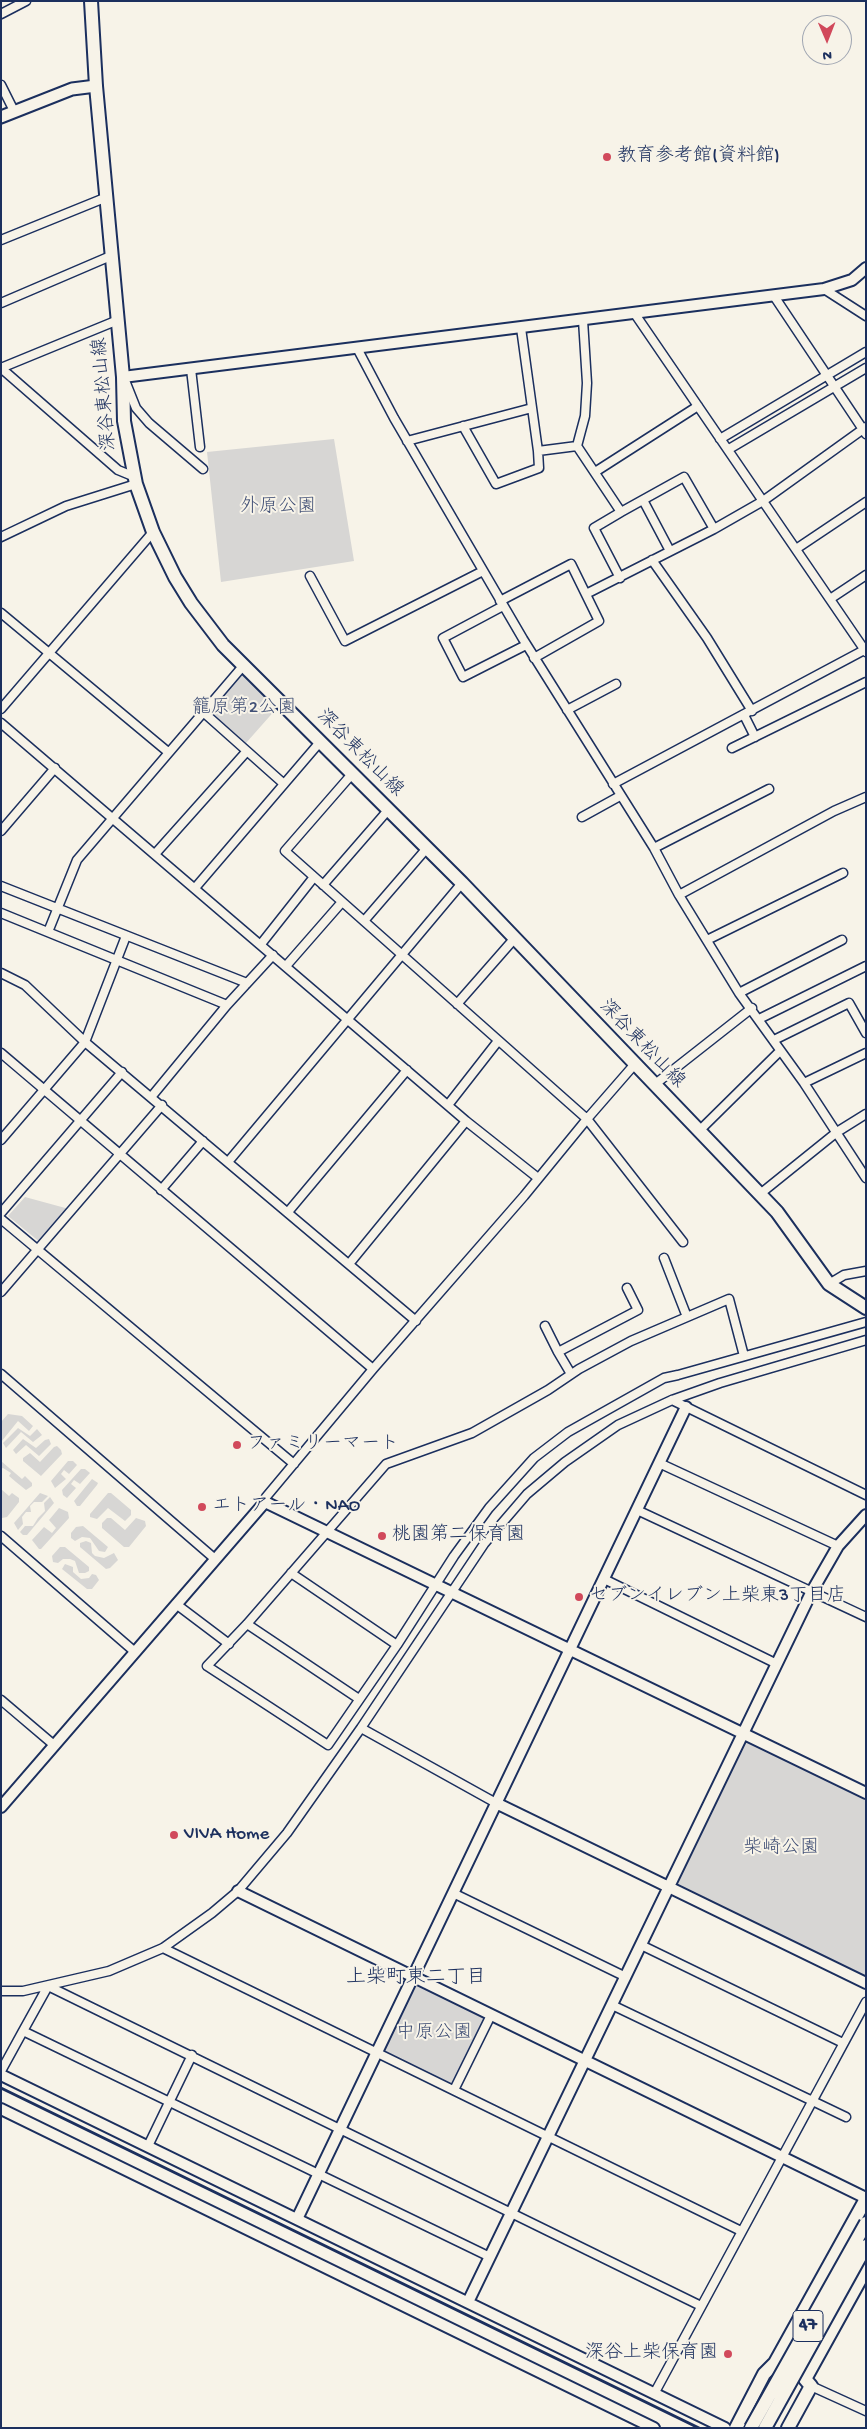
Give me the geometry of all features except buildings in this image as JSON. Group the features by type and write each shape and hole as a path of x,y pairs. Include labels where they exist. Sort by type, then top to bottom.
{"main road":[{"name":"深谷東松山線","path":"91,1 96,86 108,197 123,377 124,421 135,480 153,532 175,577 191,603 223,645 462,883 634,1065 760,1194 777,1212 829,1284 866,1308"},
{"path":"1,117 72,89 96,86"},
{"path":"736,2428 764,2374 775,2363 866,2198"},
{"name":"47","path":"751,2428 866,2223"},
{"name":"47","path":"765,2428 866,2246"},
{"path":"788,2428 808,2382 866,2269"}],"street":[{"path":"1,14 26,1"},
{"path":"1,85 14,112"},
{"path":"1,240 108,197"},
{"path":"1,303 113,255"},
{"path":"203,469 149,423 136,408 123,377 635,314 836,287 852,280 866,268"},
{"path":"824,288 866,316"},
{"path":"586,594 714,529 763,501 865,430 774,296"},
{"path":"613,784 865,650 635,314"},
{"path":"118,320 1,368 118,470 135,480"},
{"path":"583,320 587,383 585,416 577,446 622,512"},
{"path":"463,426 496,484 539,468 520,328"},
{"path":"357,348 408,441 526,646 654,848 679,895 740,993 804,1083 866,1178"},
{"path":"720,439 866,352"},
{"path":"729,449 866,368"},
{"path":"191,369 200,447"},
{"path":"595,472 698,406"},
{"path":"408,441 532,408"},
{"path":"538,451 577,446"},
{"path":"620,578 594,528 684,477 714,529"},
{"path":"1,537 66,506 135,480"},
{"path":"643,500 670,551"},
{"path":"796,549 866,502"},
{"path":"1,709 153,532"},
{"path":"652,560 707,638 748,713 755,737"},
{"path":"526,646 463,677 443,638 571,564 599,621 534,658"},
{"path":"310,576 345,641 483,571"},
{"path":"830,599 866,575"},
{"path":"1,613 168,752"},
{"path":"48,932 77,860 202,711 243,666"},
{"path":"732,748 866,682"},
{"path":"566,710 616,684"},
{"path":"202,711 284,784"},
{"path":"1,723 466,1121 538,1178"},
{"path":"196,888 320,742"},
{"path":"155,854 247,751"},
{"path":"1,831 55,768"},
{"path":"352,774 284,851 587,1119 683,1242"},
{"path":"654,848 769,789"},
{"path":"582,817 620,796"},
{"path":"679,895 834,811 866,797"},
{"path":"323,885 389,810"},
{"path":"364,922 427,848"},
{"path":"707,940 843,873"},
{"path":"261,944 314,877"},
{"path":"228,1162 462,883"},
{"path":"1,886 247,983"},
{"path":"286,966 342,902"},
{"path":"2,916 48,932 227,1005"},
{"path":"1,1140 85,1042 126,936"},
{"path":"457,1004 514,939"},
{"path":"740,993 842,940"},
{"path":"152,1096 227,1005 273,954"},
{"path":"759,1019 866,966"},
{"path":"1,973 25,985 85,1042 152,1096 416,1321"},
{"path":"774,1040 849,1003 865,1030"},
{"path":"654,1084 752,1008"},
{"path":"448,1105 498,1041"},
{"path":"699,1132 780,1051"},
{"path":"804,1083 866,1053"},
{"path":"1,1054 373,1369"},
{"path":"1,1807 265,1502 373,1369 634,1065"},
{"path":"288,1212 407,1070"},
{"path":"1,1213 82,1122 122,1072"},
{"path":"1,1292 162,1105"},
{"path":"760,1194 837,1132 866,1114"},
{"path":"349,1264 466,1121"},
{"path":"161,1190 204,1141"},
{"path":"1,1219 294,1464"},
{"path":"664,1258 687,1317"},
{"path":"829,1284 844,1275 866,1271"},
{"path":"558,1352 638,1310 627,1288"},
{"path":"744,1356 729,1299 631,1341 472,1433 386,1464 247,1624 207,1666 328,1745 397,1645 434,1584 489,1508 534,1458 568,1432 664,1378 744,1356 866,1322"},
{"path":"546,1326 571,1374"},
{"path":"1,1991 23,1991 109,1971 163,1948 212,1914 238,1891 287,1833 361,1728 484,1544 527,1494 565,1462 618,1426 672,1400 720,1383 866,1340"},
{"path":"1,1374 215,1559"},
{"path":"672,1400 866,1495"},
{"path":"297,2219 686,1407"},
{"path":"660,1462 838,1546"},
{"path":"265,1502 570,1649 742,1735 866,1793"},
{"path":"637,1510 811,1593 866,1617"},
{"path":"468,2302 811,1593 838,1546 866,1515"},
{"path":"1,1536 135,1652"},
{"path":"291,1573 397,1645"},
{"path":"604,1579 777,1664"},
{"path":"176,1604 229,1644"},
{"path":"247,1624 359,1699"},
{"path":"1,1700 54,1746"},
{"path":"361,1728 496,1803 866,1983"},
{"path":"238,1891 866,2198"},
{"path":"453,1893 626,1977"},
{"path":"641,1945 843,2043"},
{"path":"163,1948 741,2231"},
{"path":"1,2071 48,1986"},
{"path":"48,1986 701,2306"},
{"path":"654,2394 866,2002"},
{"path":"612,2005 846,2117"},
{"path":"454,2090 491,2015"},
{"path":"23,2031 490,2257"},
{"path":"148,2146 192,2055"},
{"path":"1,2075 725,2428"},
{"path":"1,2109 654,2428"},
{"path":"775,2363 866,2411"}],"green space":[{"name":"外原公園","path":"334,439 354,561 221,582 207,452"},
{"name":"籠原第2公園","path":"244,673 277,708 246,743 209,711"},
{"path":"25,1197 69,1209 41,1243 8,1216"},
{"path":"8,1414 22,1416 33,1426 29,1431 18,1421 1,1442 1,1422"},
{"path":"18,1428 30,1436 37,1429 42,1435 33,1442 21,1432 6,1448 3,1443"},
{"path":"23,1439 36,1448 45,1440 49,1439 51,1444 39,1456 26,1445 16,1454 13,1450"},
{"path":"57,1446 62,1454 41,1476 23,1461 23,1458 30,1453 40,1462"},
{"path":"1,1461 22,1479 25,1476 32,1483 32,1486 26,1490 16,1482 9,1476 11,1473 3,1468 1,1469"},
{"path":"68,1461 73,1461 77,1465 69,1474 64,1470 61,1474 66,1479 55,1488 51,1481"},
{"path":"81,1469 85,1469 90,1473 80,1484 74,1480 71,1484 76,1488 67,1498 63,1495 62,1490"},
{"path":"92,1479 98,1483 97,1485 80,1506 77,1506 74,1501"},
{"path":"1,1489 9,1496 12,1493 19,1498 19,1502 7,1517 2,1518"},
{"path":"40,1493 48,1496 42,1502 34,1502 30,1506 31,1512 26,1512 22,1517 23,1524 18,1530 14,1523"},
{"path":"108,1493 111,1493 131,1510 131,1515 125,1521 108,1508 97,1519 90,1517 90,1514"},
{"path":"50,1497 54,1503 27,1535 23,1535 20,1532 25,1526 33,1526 45,1511 44,1503"},
{"path":"59,1508 68,1512 69,1518 39,1549 32,1540 44,1527 52,1533 56,1528 49,1520"},
{"path":"107,1518 111,1518 125,1530 136,1518 145,1521 146,1526 129,1547 124,1547 102,1528 102,1523"},
{"path":"83,1526 108,1547 105,1552 99,1551 90,1538 82,1537 75,1541 71,1538 71,1533 76,1527"},
{"path":"86,1541 91,1543 92,1553 95,1556 104,1558 114,1553 118,1560 110,1568 106,1569 80,1547 80,1543"},
{"path":"60,1547 65,1547 89,1567 89,1571 79,1573 75,1561 70,1559 63,1559 58,1563 53,1562 52,1556"},
{"path":"65,1564 73,1567 73,1572 81,1579 89,1578 92,1574 96,1575 99,1580 92,1589 87,1589 62,1569"},
{"name":"柴崎公園","path":"743,1735 866,1794 866,1983 669,1888"},
{"name":"中原公園","path":"416,1981 487,2017 453,2087 379,2051"}],"railway":[{"path":"1,2088 699,2428"}],"place":[{"name":"教育参考館(資料館)","path":"607,157"},
{"name":"ファミリーマート","path":"237,1445"},
{"name":"エトアール・NAO","path":"202,1507"},
{"name":"桃園第二保育園","path":"382,1536"},
{"name":"セブンイレブン上柴東3丁目店","path":"579,1597"},
{"name":"VIVA Home","path":"174,1835"},
{"name":"深谷上柴保育園","path":"728,2354"}],"district":[{"name":"上柴町東二丁目","path":"416,1979"}]}
